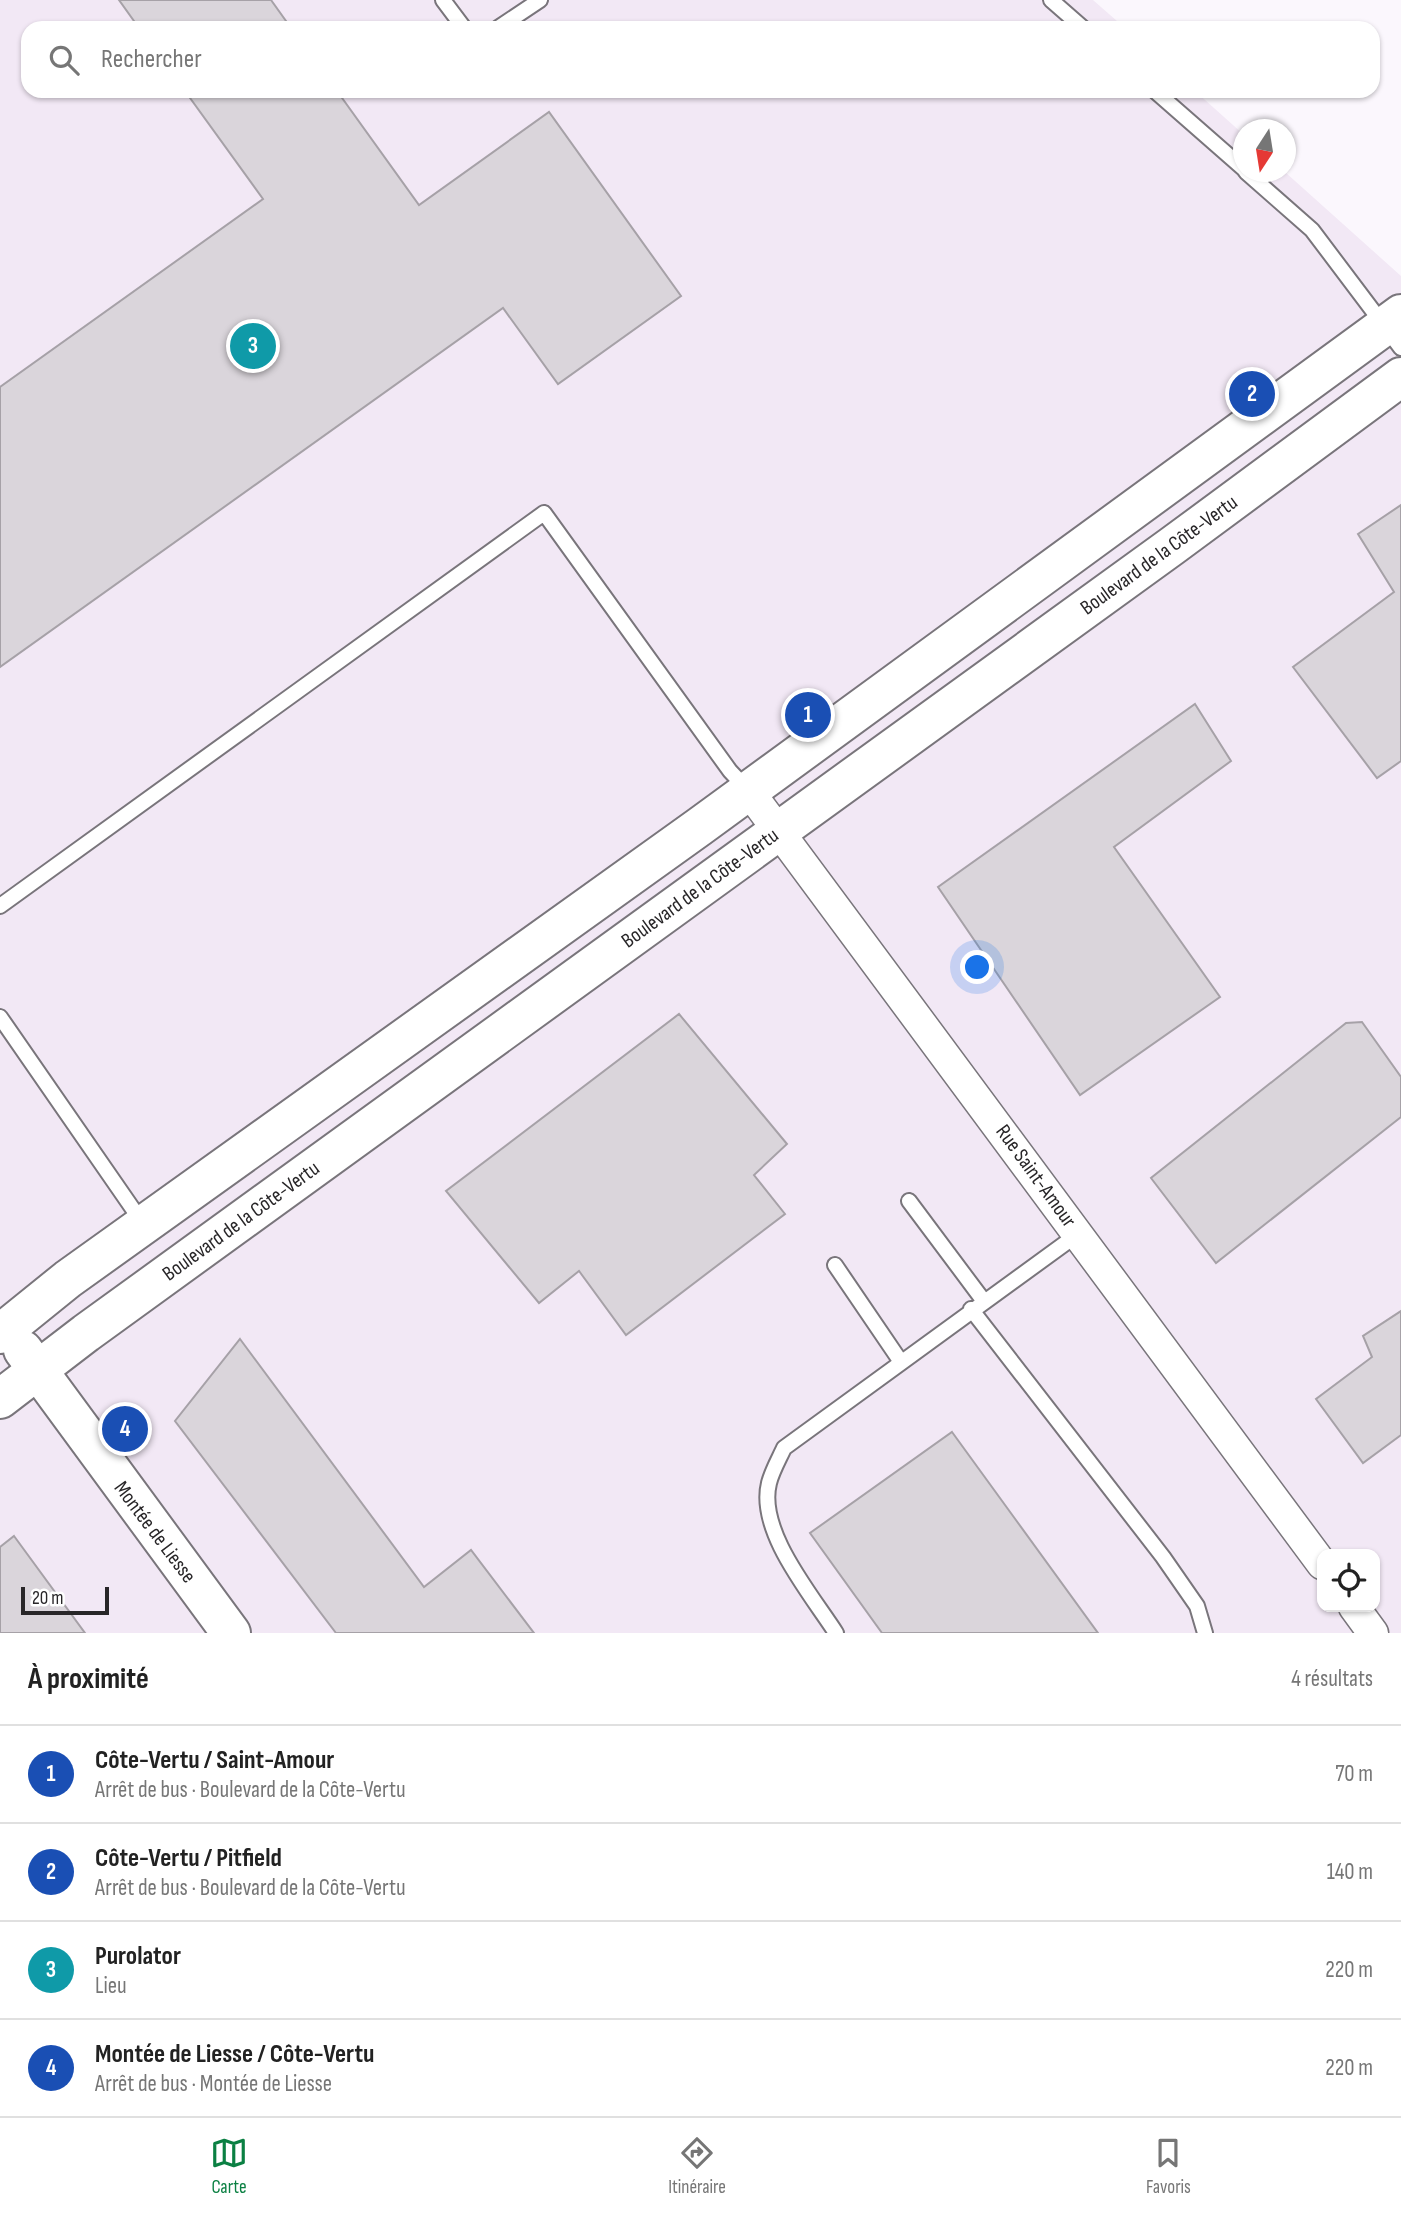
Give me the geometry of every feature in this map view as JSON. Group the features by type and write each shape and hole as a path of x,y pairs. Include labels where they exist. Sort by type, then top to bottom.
{"street":[{"path":"4,1331 68,1279 748,790 1396,330"},
{"name":"Boulevard de la Côte-Vertu","path":"0,1399 1401,377"},
{"name":"Rue Saint-Amour","path":"748,790 1317,1557"},
{"name":"Montée de Liesse","path":"4,1331 37,1370 230,1633"}],"lane":[{"path":"443,0 459,21"},
{"path":"508,21 540,0"},
{"path":"1051,0 1075,21"},
{"path":"1162,98 1233,160"},
{"path":"1258,182 1312,230 1396,330"},
{"path":"0,906 544,513 730,771 748,790"},
{"path":"0,1017 145,1226"},
{"path":"909,1201 977,1305 1197,1606 1205,1633"},
{"path":"836,1633 792,1566 768,1519 768,1484 783,1448 977,1305 1079,1234"},
{"path":"835,1265 901,1362"}],"shaded area":[{"path":"0,0 1093,0 1117,21 21,21 21,98 1203,98 1233,125 1233,182 1296,182 1401,276 1401,1633 0,1633"}],"building":[{"path":"119,0 271,0 286,21 134,21"},
{"path":"190,98 342,98 419,205 549,112 681,296 558,384 503,308 0,667 0,387 263,199"},
{"path":"1401,505 1401,761 1377,778 1293,667 1394,592 1358,534"},
{"path":"1195,704 1231,761 1114,847 1220,997 1080,1095 938,887"},
{"path":"679,1014 787,1144 754,1175 785,1214 626,1335 579,1271 539,1303 446,1191"},
{"path":"1362,1022 1401,1077 1401,1117 1216,1263 1151,1178 1346,1023"},
{"path":"1401,1311 1401,1435 1363,1463 1316,1399 1372,1357 1363,1336"},
{"path":"240,1339 424,1587 471,1550 534,1633 336,1633 175,1421"},
{"path":"952,1432 1098,1633 882,1633 810,1533"},
{"path":"14,1536 85,1633 0,1633 0,1547"}],"place":[{"name":"Purolator","path":"253,346"},
{"name":"Côte-Vertu / Pitfield","path":"1252,394"},
{"name":"Côte-Vertu / Saint-Amour","path":"808,715"},
{"name":"Montée de Liesse / Côte-Vertu","path":"125,1429"}]}
